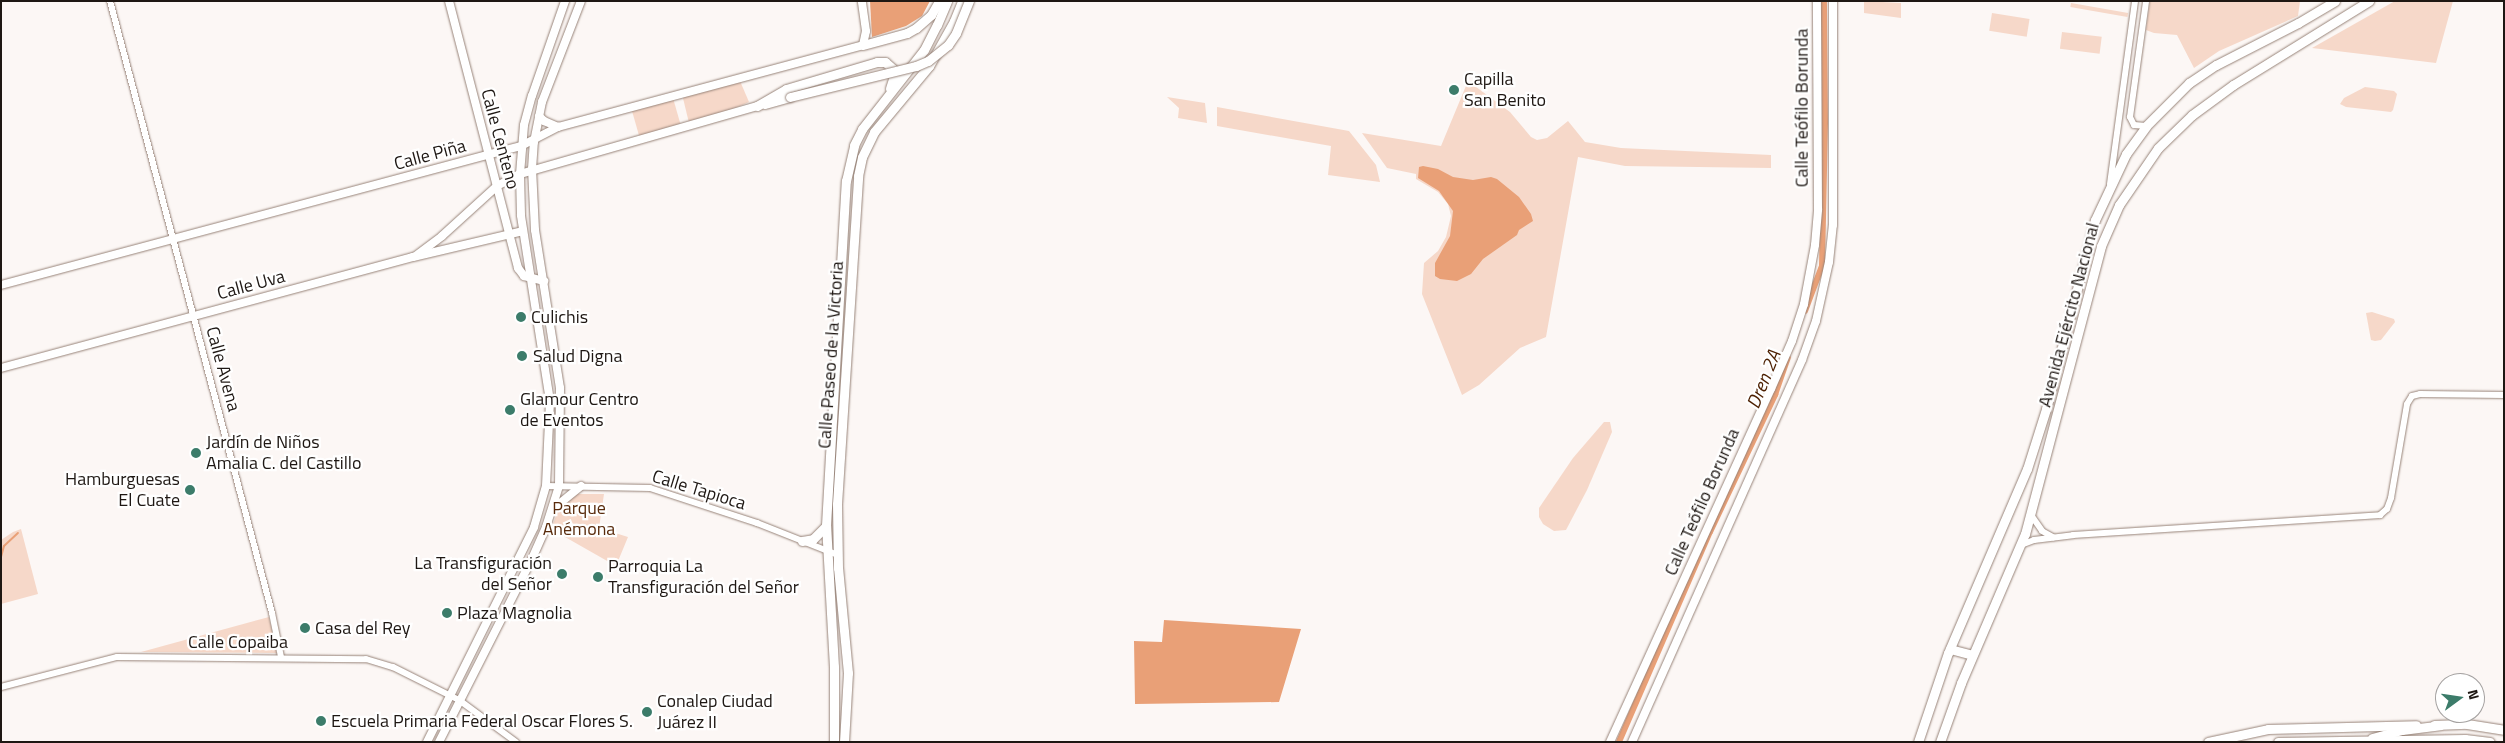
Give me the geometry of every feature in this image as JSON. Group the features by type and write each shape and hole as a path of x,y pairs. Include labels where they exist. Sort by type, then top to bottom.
{"main road":[{"name":"Calle Centeno","path":"448,1 520,272 530,279"},
{"path":"439,742 459,700 515,595 552,510 559,486 561,395 536,230 530,213 526,171 521,146 532,96 565,1"},
{"path":"427,742 530,534 546,486 550,401 523,231 526,171 547,87 581,1"},
{"path":"862,1 866,31 863,45 901,35 916,28 930,15 938,1"},
{"name":"Calle Paseo de la Victoria","path":"834,742 834,666 826,552 826,525 846,181 854,144 862,129 924,50 938,25 947,1"},
{"name":"Calle Paseo de la Victoria","path":"844,742 848,673 838,554 837,504 858,176 862,157 874,132 929,66 950,28 962,1"},
{"path":"413,257 442,236 497,186 526,171 757,106 916,66 928,61 948,45 956,33 969,1"},
{"name":"Calle Teófilo Borunda","path":"1632,742 1813,332 1829,262 1834,210 1824,45 1817,1"},
{"name":"Calle Teófilo Borunda","path":"1610,742 1772,390 1800,316 1814,245 1824,45 1833,1"},
{"name":"Avenida Ejército Nacional","path":"1918,742 1950,649 2027,469 2046,409 2091,232 2110,184 2126,154 2146,126 2196,78 2335,1"},
{"name":"Avenida Ejército Nacional","path":"1940,742 1972,655 2021,545 2031,515 2101,246 2119,205 2133,182 2163,143 2203,106 2369,1"},
{"name":"Calle Piña","path":"1,285 489,155 534,142 558,127 863,45"},
{"path":"757,106 786,89 877,62 885,62 893,69 894,76 888,94"},
{"path":"532,96 530,119 536,127"},
{"path":"539,116 544,121 558,127"},
{"name":"Calle Uva","path":"1,368 413,257 452,250 523,231"},
{"path":"442,236 452,250"},
{"path":"530,279 544,281"},
{"path":"839,294 845,302 848,334"},
{"path":"1772,390 1783,397"},
{"path":"833,407 836,418 834,444 838,451 841,452"},
{"path":"552,510 581,486"},
{"path":"802,541 813,539 826,525"},
{"path":"1950,649 1972,655"},
{"path":"2365,741 2388,732 2440,724"},
{"path":"2208,742 2268,730 2468,724 2504,730"},
{"path":"2278,742 2465,739 2490,742"}],"street":[{"name":"Calle Avena","path":"110,1 272,613 281,657"},
{"path":"2110,184 2135,1"},
{"path":"2146,1 2130,117 2134,125 2146,126"},
{"path":"2021,545 2034,540 2053,537 2380,515 2387,509 2391,498 2407,404 2412,396 2420,394 2504,395"},
{"name":"Calle Tapioca","path":"546,486 650,488 757,523 826,552 838,554"},
{"path":"2031,515 2042,531 2053,537"},
{"name":"Calle Copaiba","path":"1,687 118,657 366,659 393,667 450,695 516,742"}],"green space":[{"path":"1864,1 1901,3 1901,18 1864,13"},
{"path":"2150,1 2300,1 2298,16 2219,51 2194,68 2177,35 2154,33 2146,30"},
{"path":"2395,1 2453,1 2436,63 2312,48"},
{"path":"2071,3 2128,13 2127,17 2070,7"},
{"path":"1992,13 2030,19 2027,37 1989,31"},
{"path":"2062,32 2102,37 2100,54 2060,49"},
{"path":"740,81 749,102 720,115 689,123 682,94"},
{"path":"1468,81 1510,112 1531,137 1537,140 1547,138 1568,121 1585,142 1621,148 1771,155 1771,168 1625,166 1578,157 1546,337 1520,348 1479,385 1462,395 1422,294 1424,263 1438,251 1446,237 1451,216 1448,204 1438,192 1416,179 1416,174 1387,168 1362,133 1441,146"},
{"path":"2365,87 2394,91 2397,94 2393,110 2391,112 2346,107 2340,104 2344,98"},
{"path":"1167,97 1205,103 1207,123 1178,118 1179,108"},
{"path":"673,98 681,126 640,138 632,110"},
{"path":"1217,107 1349,131 1376,165 1380,182 1328,175 1331,146 1217,126"},
{"path":"2372,312 2394,319 2395,322 2381,340 2371,340 2366,313"},
{"path":"1604,422 1610,422 1612,432 1587,490 1566,530 1554,531 1543,524 1539,517 1539,508 1573,458"},
{"name":"Parque Anémona","path":"576,494 604,494 599,528 628,537 616,566 551,529 558,511"},
{"path":"21,529 38,594 1,604 1,540"},
{"path":"269,617 277,653 141,652"}],"shaded area":[{"path":"870,1 930,1 922,16 906,26 872,37"},
{"path":"1419,167 1438,169 1453,177 1473,180 1491,177 1497,179 1519,197 1531,214 1533,221 1483,259 1471,274 1457,281 1440,279 1435,276 1435,263 1450,236 1453,211 1439,191 1418,178"},
{"path":"1164,620 1301,629 1279,702 1135,704 1134,641 1162,642"}],"waterway":[{"name":"Dren 2A","path":"1805,311 1822,266 1825,123 1824,1"},
{"name":"Dren 2A","path":"1619,742 1710,532 1775,395 1788,358"},
{"path":"1,557 4,546 18,533"}],"place":[{"name":"Capilla San Benito","path":"1454,90"},
{"name":"Culichis","path":"521,317"},
{"name":"Salud Digna","path":"522,356"},
{"name":"Glamour Centro de Eventos","path":"510,410"},
{"name":"Jardín de Niños Amalia C. del Castillo","path":"196,453"},
{"name":"Hamburguesas El Cuate","path":"190,490"},
{"name":"La Transfiguración del Señor","path":"562,574"},
{"name":"Parroquia La Transfiguración del Señor","path":"598,577"},
{"name":"Plaza Magnolia","path":"447,613"},
{"name":"Casa del Rey","path":"305,628"},
{"name":"Conalep Ciudad Juárez II","path":"647,712"},
{"name":"Escuela Primaria Federal Oscar Flores S.","path":"321,721"}]}
